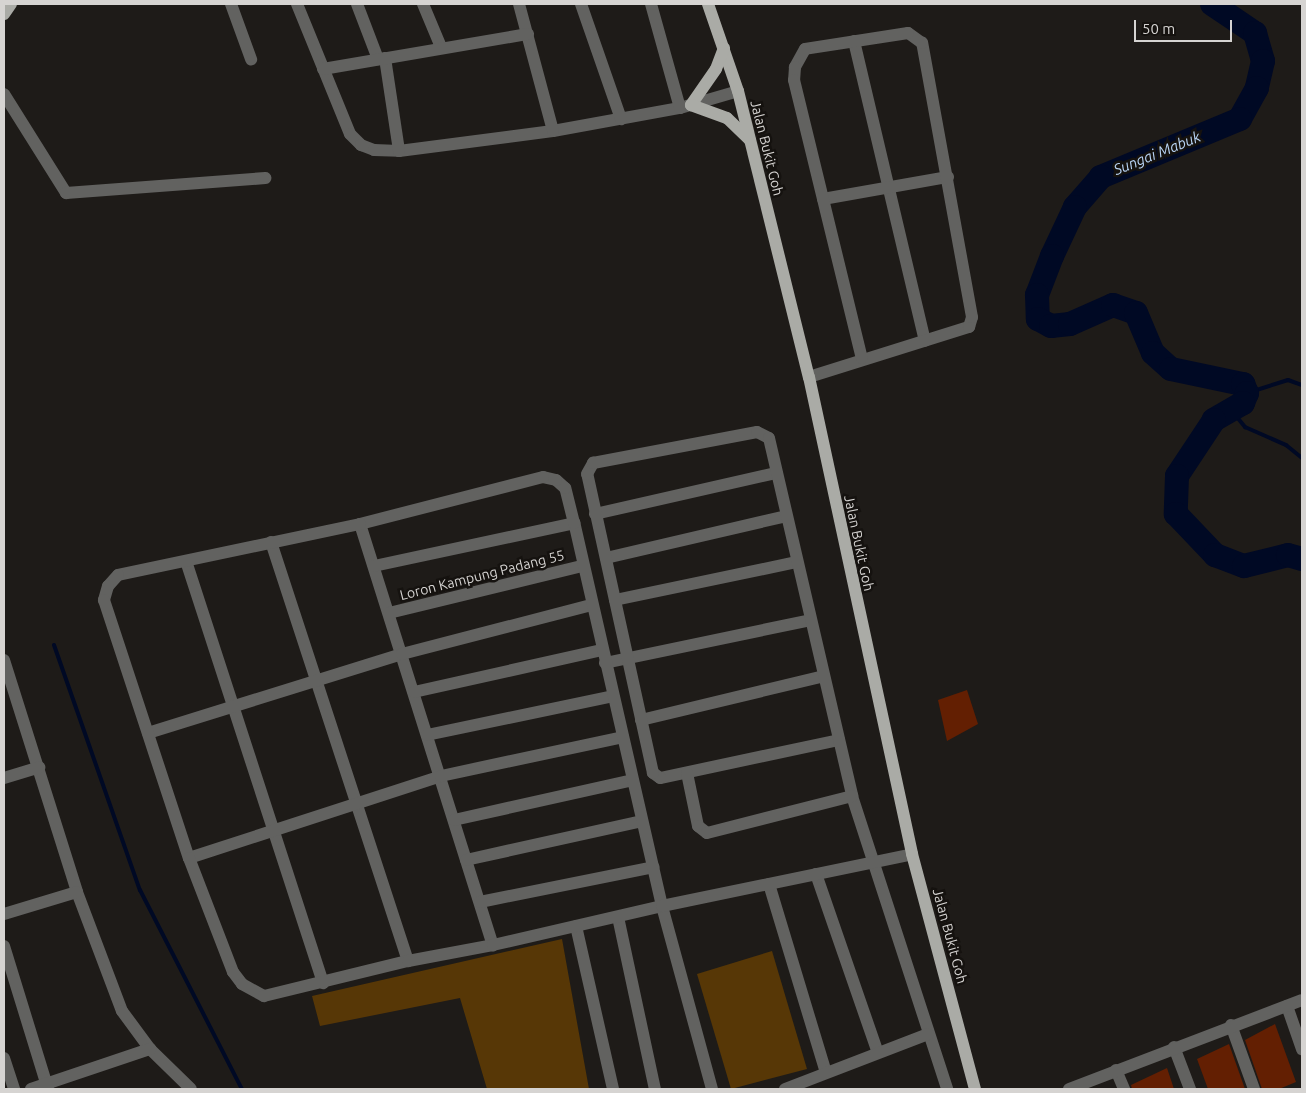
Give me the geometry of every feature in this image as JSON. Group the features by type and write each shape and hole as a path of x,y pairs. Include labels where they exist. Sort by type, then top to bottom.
{"main road":[{"path":"4,14 11,4"},
{"name":"Jalan Bukit Goh","path":"708,4 738,91 809,377 912,854 975,1089"},
{"path":"724,48 716,69 686,106 727,118 750,140"}],"street":[{"path":"231,4 251,59"},
{"path":"297,4 350,134 360,145 399,151 553,130 686,106 738,91"},
{"path":"357,4 382,58 399,151"},
{"path":"423,4 441,47"},
{"path":"519,4 553,130"},
{"path":"581,4 622,119"},
{"path":"651,4 686,106"},
{"path":"809,377 862,358 960,332 969,327 972,317 948,177 922,43 908,33 805,49 795,67 794,80 862,358"},
{"path":"323,69 441,47 528,34"},
{"path":"854,41 892,187 925,341"},
{"path":"4,94 66,193 265,178"},
{"path":"823,199 948,177"},
{"path":"839,740 660,778 653,773 587,474 593,463 762,432 769,438 852,796 946,1089"},
{"path":"595,514 776,473"},
{"path":"712,1089 662,906 565,488 543,477 360,524 118,575 108,586 104,600 189,858 242,984 264,996 323,983 408,960 493,945 662,906 912,854"},
{"path":"606,558 786,516"},
{"path":"374,566 574,523"},
{"path":"360,524 493,945"},
{"path":"271,542 408,960"},
{"path":"186,561 323,983"},
{"path":"615,600 797,562"},
{"name":"Loron Kampung Padang 55","path":"388,613 582,566"},
{"path":"148,733 402,654 592,605"},
{"path":"605,663 627,660 811,620"},
{"path":"414,692 602,650"},
{"path":"4,660 77,892 122,1011 150,1050 191,1089"},
{"path":"641,720 824,676"},
{"path":"427,735 613,696"},
{"path":"189,858 441,776 623,737"},
{"path":"4,778 39,768"},
{"path":"688,773 698,826 707,833 852,796"},
{"path":"454,820 633,780"},
{"path":"466,860 642,821"},
{"path":"480,902 654,867"},
{"path":"816,874 878,1053"},
{"path":"769,884 826,1073"},
{"path":"4,914 77,892"},
{"path":"618,917 656,1089"},
{"path":"576,926 613,1089"},
{"path":"4,946 47,1086"},
{"path":"1069,1089 1174,1047 1302,1000"},
{"path":"1287,1006 1302,1049"},
{"path":"1230,1026 1254,1089"},
{"path":"785,1089 928,1034"},
{"path":"1174,1047 1190,1089"},
{"path":"31,1089 47,1086 150,1050"},
{"path":"4,1058 14,1089"},
{"path":"1116,1070 1124,1089"}],"shaded area":[{"path":"562,939 589,1089 487,1089 460,998 320,1026 312,996"},
{"path":"772,951 807,1069 731,1089 697,974"}],"building":[{"path":"967,690 978,724 947,741 938,700"},
{"path":"1275,1024 1296,1082 1279,1089 1262,1089 1245,1040"},
{"path":"1229,1044 1245,1089 1208,1089 1197,1059"},
{"path":"1167,1068 1174,1089 1132,1089 1131,1085"}],"waterway":[{"name":"Sungai Mabuk","path":"1212,4 1255,33 1263,61 1257,88 1240,119 1101,177 1075,207 1052,256 1037,295 1038,319 1051,326 1070,324 1113,305 1136,313 1153,353 1171,369 1243,384 1247,393 1243,403 1214,420 1177,476 1176,514 1215,555 1244,566 1288,555 1302,559"},
{"path":"1247,393 1288,380 1302,385"},
{"path":"1232,411 1245,427 1286,445 1302,458"},
{"path":"54,645 140,890 242,1089"}]}
